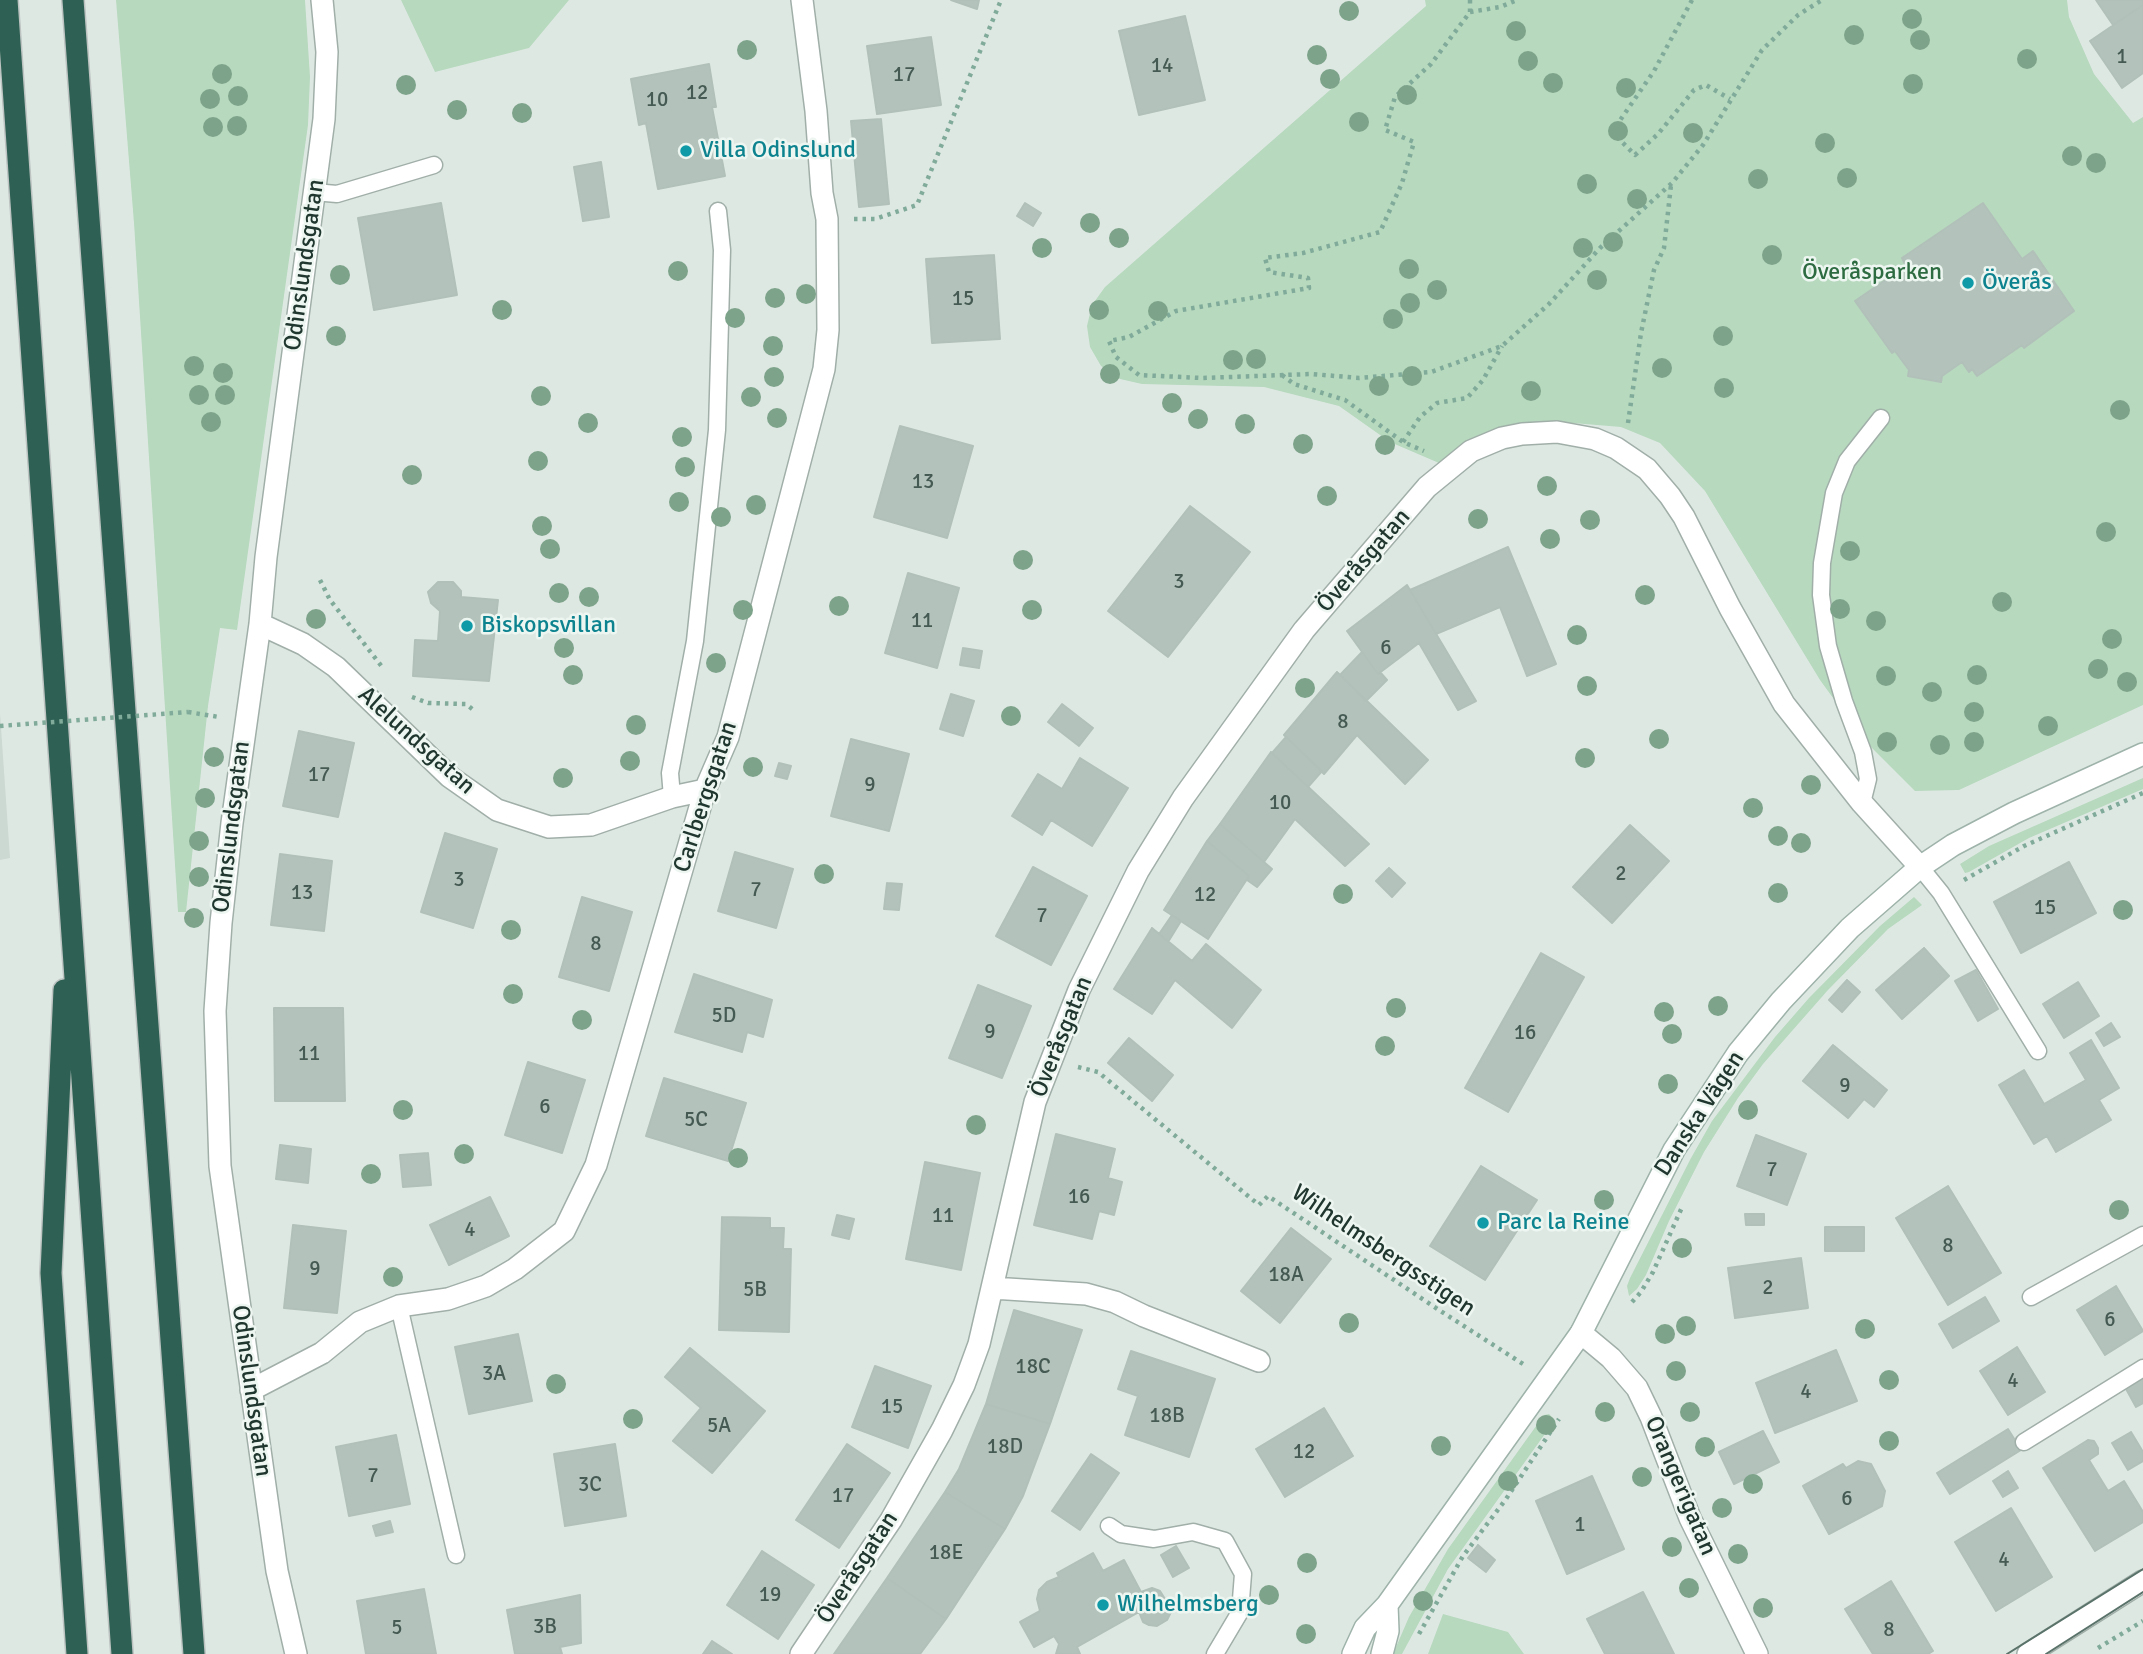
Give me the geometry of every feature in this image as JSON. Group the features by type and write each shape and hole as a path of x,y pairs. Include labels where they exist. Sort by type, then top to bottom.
{"highway":[{"path":"7,0 122,1654"},
{"path":"73,0 194,1654"},
{"path":"68,890 51,1273 78,1654"}],"street":[{"name":"Odinslundsgatan","path":"296,1654 276,1571 220,1166 215,1011 220,923 232,823 324,119 326,65 322,0"},
{"name":"Carlbergsgatan","path":"251,1390 322,1353 360,1322 399,1306 447,1299 486,1286 515,1269 564,1231 596,1165 705,790 728,737 824,369 828,330 827,219 802,0"},
{"name":"Överåsgatan","path":"801,1654 891,1520 964,1385 979,1344 1035,1102 1079,990 1138,871 1183,798 1304,631 1427,487 1471,451 1522,433 1557,432 1595,439 1647,469 1684,517 1730,608 1784,704 1862,803 1920,867"},
{"name":"Alelundsgatan","path":"260,624 303,644 336,667 450,778 497,810 549,827 591,825 673,797 705,790"},
{"name":"Danska Vägen","path":"1353,1654 1365,1628 1387,1605 1581,1333 1668,1160 1738,1053 1781,1001 1841,937 1920,867 1953,845 2014,813 2143,754"},
{"path":"992,1288 1086,1294 1115,1302 1259,1361"},
{"name":"Orangerigatan","path":"1581,1333 1611,1358 1637,1388 1690,1518 1757,1654"},
{"path":"2028,1654 2143,1581"},
{"path":"1381,1654 1388,1631 1387,1605"}],"lane":[{"path":"314,192 337,194 434,165"},
{"path":"673,797 670,773 695,641 717,430 722,250 718,211"},
{"path":"1862,803 1868,779 1863,752 1828,646 1821,595 1822,563 1834,493 1847,461 1881,418"},
{"path":"1920,867 1941,893 2038,1051"},
{"path":"2031,1297 2143,1236"},
{"path":"399,1306 456,1555"},
{"path":"2024,1442 2143,1368"},
{"path":"1109,1526 1121,1534 1154,1539 1193,1532 1225,1541 1243,1574 1240,1612 1215,1654"}],"path":[{"path":"875,219 917,205 1001,0"},
{"path":"1470,0 1470,12 1432,64 1395,97 1385,130 1414,142 1402,183 1380,232 1303,253 1265,258 1269,272 1308,278 1309,288 1176,311 1129,337 1109,341 1116,357 1139,375 1202,378 1281,374 1359,378 1431,372 1502,346"},
{"path":"1470,12 1500,7 1517,0"},
{"path":"1692,0 1654,71 1612,132 1635,155 1658,134 1694,90 1706,85 1730,99"},
{"path":"1281,374 1294,384 1345,400 1403,442 1420,417 1437,403 1467,398 1483,380 1502,346 1549,304 1600,248 1672,183 1703,145 1762,50 1798,15 1822,0"},
{"path":"1628,456 1628,421 1641,333 1654,270 1664,248 1672,183"},
{"path":"320,580 330,600 352,631 386,671"},
{"path":"411,696 428,703 466,704 476,712"},
{"path":"0,726 188,712"},
{"path":"1941,893 2024,846 2143,793"},
{"name":"Wilhelmsbergsstigen","path":"1098,1072 1259,1205 1268,1196 1524,1364"},
{"path":"1628,1307 1641,1293 1653,1272 1687,1195"},
{"path":"1415,1642 1463,1556 1506,1499 1566,1409"},
{"path":"2088,1654 2143,1621"}],"shaded area":[{"path":"0,713 10,858 0,860"}],"green space":[{"path":"116,0 305,0 310,77 308,125 237,630 220,628 208,706 186,912 178,912 134,223"},
{"path":"401,0 569,0 529,48 435,72"},
{"name":"Överåsparken","path":"1425,0 2067,0 2069,17 2094,74 2133,123 2143,117 2143,705 1959,790 1915,791 1862,738 1820,680 1705,491 1660,443 1621,427 1573,423 1523,428 1446,466 1390,442 1339,406 1264,387 1142,384 1120,379 1101,366 1090,347 1087,326 1092,305 1105,287 1426,6"},
{"path":"2143,778 2143,789 2029,838 1969,872 1965,873 1960,864 1989,846"},
{"path":"1914,897 1922,905 1888,929 1828,990 1763,1064 1738,1098 1704,1152 1669,1221 1646,1275 1629,1296 1627,1286 1630,1278 1712,1121 1775,1037 1809,998 1880,926"},
{"path":"1549,1414 1555,1420 1448,1569 1402,1654 1393,1654 1409,1617 1448,1549 1544,1415"},
{"path":"1443,1614 1508,1632 1524,1654 1428,1654"}],"building":[{"path":"951,0 979,0 977,9"},
{"path":"2096,0 2143,0 2143,5 2113,25"},
{"path":"2143,5 2143,73 2122,88 2090,41"},
{"path":"1185,16 1205,100 1139,115 1119,31"},
{"path":"931,37 941,105 877,114 867,46"},
{"name":"Villa Odinslund","path":"709,64 716,107 712,107 725,176 658,189 646,123 639,125 631,79"},
{"path":"881,119 889,204 859,207 851,121"},
{"path":"601,162 609,217 583,221 574,167"},
{"path":"441,203 457,295 374,310 358,218"},
{"path":"1025,203 1041,213 1033,226 1017,216"},
{"name":"Överås","path":"1983,203 2022,259 2033,251 2074,311 2024,348 2022,345 1977,376 1972,369 1969,372 1962,362 1942,376 1941,382 1908,376 1909,370 1895,351 1892,353 1855,301 1906,266 1902,258"},
{"path":"994,255 1000,339 932,343 926,259"},
{"path":"900,426 973,446 947,538 874,517"},
{"path":"1190,506 1250,552 1168,657 1108,611"},
{"path":"1508,547 1556,664 1527,676 1500,607 1436,634 1410,590"},
{"path":"908,573 959,588 937,668 885,653"},
{"name":"Biskopsvillan","path":"438,582 453,582 461,591 461,597 498,600 489,681 413,676 415,640 438,641 440,611 431,603 428,592"},
{"path":"1407,585 1476,701 1458,710 1419,643 1378,674 1347,631"},
{"path":"963,648 982,651 979,668 960,665"},
{"path":"1362,652 1378,674 1380,672 1387,680 1366,701 1340,675"},
{"path":"1337,672 1428,760 1405,784 1357,735 1324,774 1284,735"},
{"path":"951,694 974,701 963,736 940,729"},
{"path":"1062,704 1093,728 1079,746 1048,722"},
{"path":"299,731 354,743 338,817 283,806"},
{"path":"1286,737 1322,771 1308,787 1272,753"},
{"path":"851,739 909,754 889,831 831,816"},
{"path":"1271,752 1369,844 1345,866 1295,819 1264,862 1220,824"},
{"path":"1080,758 1128,788 1092,846 1051,820 1042,835 1012,816 1038,774 1062,789"},
{"path":"779,763 791,766 787,779 775,776"},
{"path":"1220,824 1272,869 1257,887 1247,880 1249,876 1207,841"},
{"path":"1630,825 1669,861 1612,923 1573,887"},
{"path":"445,833 497,849 473,928 421,912"},
{"path":"1207,841 1249,876 1208,939 1164,910"},
{"path":"735,852 793,869 776,928 718,911"},
{"path":"280,854 332,861 324,931 271,925"},
{"path":"2069,862 2096,913 2021,953 1994,902"},
{"path":"1033,867 1087,896 1051,965 996,936"},
{"path":"1389,868 1405,883 1392,897 1376,881"},
{"path":"887,883 902,884 899,910 884,909"},
{"path":"582,897 632,912 609,991 559,977"},
{"path":"1172,915 1181,921 1168,942 1159,934"},
{"path":"1152,928 1192,961 1206,944 1261,990 1232,1028 1175,980 1152,1014 1114,989"},
{"path":"1924,948 1949,976 1902,1019 1876,990"},
{"path":"1541,953 1584,977 1508,1112 1465,1088"},
{"path":"1976,970 1998,1009 1978,1021 1955,981"},
{"path":"694,974 772,1000 763,1037 747,1032 742,1052 675,1032"},
{"path":"1847,980 1860,992 1842,1012 1829,1000"},
{"path":"2078,982 2099,1016 2064,1038 2043,1004"},
{"path":"978,985 1031,1006 1002,1078 949,1058"},
{"path":"274,1008 343,1008 345,1101 275,1101"},
{"path":"2111,1023 2120,1037 2104,1046 2096,1033"},
{"path":"1129,1038 1173,1075 1152,1101 1108,1063"},
{"path":"2091,1040 2119,1088 2099,1100 2111,1120 2056,1152 2047,1136 2034,1144 1999,1085 2024,1070 2044,1104 2086,1080 2070,1053"},
{"path":"1833,1045 1887,1090 1874,1107 1864,1099 1848,1118 1803,1081"},
{"path":"528,1062 585,1080 562,1153 505,1135"},
{"path":"664,1078 746,1103 728,1161 646,1136"},
{"path":"1056,1134 1115,1149 1108,1178 1122,1182 1114,1215 1099,1211 1092,1239 1034,1225"},
{"path":"1756,1135 1806,1154 1787,1205 1737,1186"},
{"path":"280,1145 311,1149 308,1183 276,1179"},
{"path":"428,1153 431,1185 403,1187 400,1155"},
{"path":"925,1162 980,1173 961,1270 906,1259"},
{"name":"Parc la Reine","path":"1481,1166 1537,1200 1485,1280 1430,1246"},
{"path":"1948,1186 2001,1273 1948,1305 1896,1218"},
{"path":"490,1197 509,1236 449,1265 430,1225"},
{"path":"1745,1214 1764,1214 1764,1225 1746,1225"},
{"path":"837,1215 854,1219 849,1239 832,1235"},
{"path":"722,1217 770,1218 770,1228 784,1228 783,1249 791,1249 789,1332 719,1330"},
{"path":"293,1225 346,1231 337,1313 284,1308"},
{"path":"1825,1227 1864,1227 1864,1251 1825,1251"},
{"path":"1291,1228 1331,1259 1280,1323 1241,1291"},
{"path":"1801,1258 1808,1308 1735,1318 1728,1268"},
{"path":"2116,1286 2143,1331 2105,1355 2077,1310"},
{"path":"1985,1297 1999,1321 1953,1348 1939,1324"},
{"path":"1014,1310 1082,1330 1050,1424 986,1404"},
{"path":"518,1334 532,1401 469,1414 455,1347"},
{"path":"2017,1347 2045,1392 2008,1415 1980,1371"},
{"path":"690,1348 765,1411 712,1473 673,1441 701,1408 665,1377"},
{"path":"1836,1350 1857,1401 1775,1433 1756,1383"},
{"path":"1131,1351 1215,1379 1189,1457 1125,1435 1138,1396 1118,1389"},
{"path":"875,1366 931,1386 908,1448 852,1427"},
{"path":"2143,1376 2143,1403 2136,1407 2125,1387"},
{"path":"986,1404 1050,1424 1023,1496 1005,1529 945,1492 959,1469"},
{"path":"1324,1408 1353,1456 1285,1497 1256,1449"},
{"path":"2008,1429 2021,1450 1950,1494 1937,1473"},
{"path":"1763,1431 1779,1462 1734,1484 1719,1452"},
{"path":"2131,1432 2143,1452 2143,1461 2128,1470 2112,1443"},
{"path":"396,1435 410,1504 349,1516 336,1447"},
{"path":"2088,1440 2094,1441 2098,1448 2098,1454 2089,1460 2108,1491 2124,1481 2143,1512 2143,1522 2095,1551 2043,1468"},
{"path":"615,1444 626,1516 565,1526 554,1454"},
{"path":"847,1444 890,1473 839,1548 796,1520"},
{"path":"1091,1454 1119,1473 1080,1530 1052,1511"},
{"path":"1858,1461 1871,1464 1885,1491 1882,1506 1829,1534 1803,1486 1843,1464 1846,1468"},
{"path":"2008,1471 2018,1488 2003,1497 1993,1481"},
{"path":"1592,1476 1624,1549 1567,1574 1536,1501"},
{"path":"945,1492 1005,1529 946,1619 887,1578"},
{"path":"2011,1508 2052,1577 1996,1611 1955,1542"},
{"path":"390,1521 393,1532 376,1536 373,1526"},
{"path":"1478,1545 1495,1560 1486,1572 1468,1558"},
{"path":"1176,1546 1189,1568 1173,1577 1161,1555"},
{"path":"762,1551 814,1585 778,1639 727,1605"},
{"name":"Wilhelmsberg","path":"1093,1553 1103,1571 1124,1560 1141,1592 1152,1588 1160,1591 1170,1607 1167,1620 1157,1626 1149,1625 1143,1622 1139,1612 1077,1647 1080,1654 1056,1654 1059,1644 1054,1636 1034,1647 1020,1622 1040,1611 1037,1599 1039,1590 1047,1582 1059,1577 1057,1573"},
{"path":"887,1578 946,1619 920,1654 834,1654"},
{"path":"1891,1581 1933,1651 1928,1654 1873,1654 1845,1609"},
{"path":"424,1589 436,1654 366,1654 357,1601"},
{"path":"1643,1592 1674,1654 1605,1654 1587,1619"},
{"path":"580,1595 581,1643 560,1647 562,1654 515,1654 507,1610"},
{"path":"712,1641 732,1654 703,1654"}],"tram line":[{"path":"2007,1654 2143,1569"},
{"path":"2046,1654 2143,1592"}],"place":[{"name":"Villa Odinslund","path":"686,151"},
{"name":"Överås","path":"1968,283"},
{"name":"Biskopsvillan","path":"467,626"},
{"name":"Parc la Reine","path":"1483,1223"},
{"name":"Wilhelmsberg","path":"1103,1605"}]}
